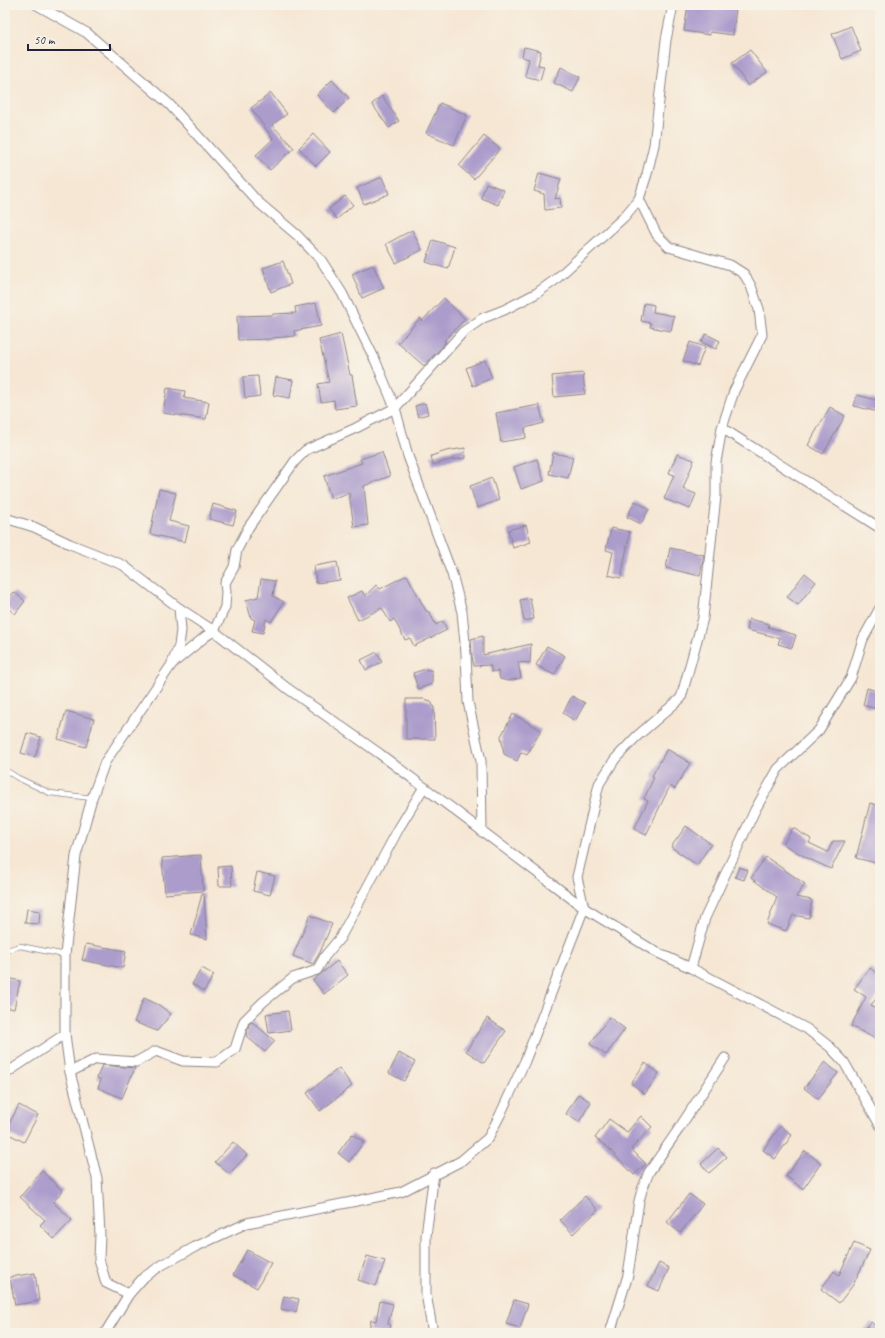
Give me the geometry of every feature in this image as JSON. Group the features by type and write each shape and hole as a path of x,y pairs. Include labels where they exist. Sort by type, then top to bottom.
{"street":[{"path":"37,5 88,32 169,104 258,202 297,235 321,260 342,293 376,362 395,408 408,456 452,574 462,612 466,653 468,702 481,761 482,832"},
{"path":"172,664 214,631 225,607 225,583 234,567 237,550 248,528 295,460 306,450 356,428 395,408 463,332 483,318 504,310 537,293 555,280 624,217 639,199 654,145 666,40 673,5"},
{"path":"104,1333 128,1294 144,1277 162,1265 247,1222 401,1192 461,1161 488,1138 500,1115 525,1061 584,908 578,877 599,784 615,758 636,737 682,698 703,618 717,485 715,473 716,462 722,428 734,391 762,335 759,309 751,286 744,274 730,265 669,247 657,235 639,199"},
{"path":"722,428 880,528"},
{"path":"5,518 34,527 70,544 123,565 179,608 214,631 287,688 380,754 584,908 656,952 692,968 807,1029 830,1047 844,1062 880,1125"},
{"path":"128,1294 106,1283 99,1259 100,1235 97,1178 70,1072 65,1034 65,955 76,856 92,798 105,762 172,664 179,646 179,608"},
{"path":"692,968 705,918 755,810 778,769 819,730 851,678 863,639 880,608"},
{"path":"70,1072 96,1059 136,1062 156,1051 183,1061 217,1062 235,1049 244,1022 263,1002 293,978 317,970 325,956 340,938 399,828 424,787"},
{"path":"5,1074 65,1034"},
{"path":"610,1333 628,1275 639,1201 649,1172 725,1058"},
{"path":"433,1333 426,1294 426,1236 434,1174"}],"lane":[{"path":"5,770 18,778 50,793 92,798"},
{"path":"5,951 20,946 65,955"}],"building":[{"path":"688,5 721,5 736,8 733,35 710,32 710,35 684,31"},
{"path":"851,26 861,51 842,59 832,34"},
{"path":"524,47 541,51 538,65 544,66 540,80 525,76 529,59 522,57"},
{"path":"750,50 767,72 748,86 732,63"},
{"path":"561,67 580,77 573,92 554,83"},
{"path":"332,80 349,98 334,113 317,95"},
{"path":"271,93 287,114 272,125 294,148 270,170 256,155 273,139 251,108"},
{"path":"382,96 399,121 389,128 372,104"},
{"path":"440,103 467,115 454,145 426,133"},
{"path":"313,134 330,152 316,166 299,148"},
{"path":"484,136 500,149 474,179 459,166"},
{"path":"539,173 561,179 555,199 560,198 561,208 545,210 544,194 534,191"},
{"path":"382,177 389,194 364,204 357,188"},
{"path":"486,183 504,190 498,205 481,198"},
{"path":"345,196 353,205 337,219 329,209"},
{"path":"412,230 422,250 396,263 386,244"},
{"path":"433,240 455,247 448,269 426,262"},
{"path":"283,261 291,284 271,292 263,268"},
{"path":"373,265 384,288 362,298 352,274"},
{"path":"444,298 465,319 444,341 446,342 424,366 398,343 420,318 422,321"},
{"path":"316,303 321,326 294,331 295,336 272,339 238,340 237,316 296,313 295,307"},
{"path":"644,303 654,305 653,312 674,316 671,331 650,327 651,323 641,321"},
{"path":"341,334 350,375 352,375 357,406 335,409 334,400 321,402 318,384 329,382 319,340"},
{"path":"706,334 720,341 716,349 701,342"},
{"path":"690,342 705,347 698,366 683,361"},
{"path":"485,360 492,378 473,386 466,368"},
{"path":"583,373 585,394 554,397 552,376"},
{"path":"258,376 260,396 245,398 243,377"},
{"path":"276,377 293,380 290,398 273,395"},
{"path":"167,388 185,391 184,398 209,402 206,419 163,413"},
{"path":"857,395 880,401 878,412 854,406"},
{"path":"425,403 428,414 418,417 415,406"},
{"path":"539,405 544,423 525,428 526,438 501,442 496,413"},
{"path":"830,407 845,416 823,454 808,445"},
{"path":"465,448 466,458 450,460 433,465 431,456 446,451"},
{"path":"382,452 390,476 364,486 368,525 354,527 349,493 331,499 324,476 362,463 360,459"},
{"path":"553,453 573,457 568,478 549,474"},
{"path":"677,454 694,460 683,489 696,494 690,509 664,499 674,475 669,473"},
{"path":"537,459 544,481 521,489 514,467"},
{"path":"492,478 499,500 477,508 470,486"},
{"path":"159,489 176,493 169,521 189,526 185,542 150,534"},
{"path":"635,501 649,509 641,524 627,517"},
{"path":"213,504 237,511 233,525 209,519"},
{"path":"526,525 531,542 513,548 508,530"},
{"path":"611,528 630,532 621,578 608,575 613,552 606,550"},
{"path":"670,548 704,555 700,576 666,568"},
{"path":"337,562 340,580 316,583 314,566"},
{"path":"805,573 816,582 798,605 787,597"},
{"path":"407,575 426,611 429,612 436,625 443,621 447,630 414,646 410,638 405,640 394,619 390,622 382,608 358,620 347,598 362,591 365,596 376,585 380,589"},
{"path":"261,579 275,581 273,596 284,602 271,622 266,619 263,633 252,631 255,620 251,618 246,600 258,597"},
{"path":"14,592 25,601 15,614 5,606 5,603"},
{"path":"530,598 534,619 524,621 520,600"},
{"path":"749,619 769,624 768,627 796,635 792,648 778,644 780,638 747,630"},
{"path":"483,636 483,655 531,644 530,663 518,662 521,678 508,681 500,679 498,671 492,672 490,665 474,666 471,639"},
{"path":"547,646 565,656 554,675 536,665"},
{"path":"377,652 382,662 366,670 361,660"},
{"path":"426,669 432,671 432,684 418,689 413,673"},
{"path":"867,688 880,692 880,710 863,705"},
{"path":"572,696 585,703 575,721 563,713"},
{"path":"406,699 423,699 431,701 434,708 435,739 406,739"},
{"path":"66,711 94,719 86,747 58,739"},
{"path":"513,714 541,730 527,755 521,752 517,761 504,754 501,736"},
{"path":"27,733 41,737 35,757 21,753"},
{"path":"667,749 690,763 675,789 670,786 646,835 634,829 648,801 644,799 654,777 652,776"},
{"path":"870,803 880,806 880,864 856,858"},
{"path":"686,826 711,844 697,865 671,847"},
{"path":"793,828 811,839 809,843 828,852 833,841 845,841 831,869 807,858 783,844"},
{"path":"201,855 203,891 165,894 162,858"},
{"path":"766,857 805,884 796,897 812,900 809,918 793,915 786,931 767,924 777,897 751,878"},
{"path":"231,866 232,886 219,886 218,867"},
{"path":"739,867 748,870 744,880 735,877"},
{"path":"257,872 275,876 270,895 253,891"},
{"path":"202,894 204,894 207,939 191,935"},
{"path":"27,909 40,911 39,924 25,923"},
{"path":"310,915 332,924 313,964 293,956"},
{"path":"86,944 126,951 123,968 82,960"},
{"path":"337,961 348,975 324,994 313,980"},
{"path":"202,968 214,975 204,991 192,984"},
{"path":"870,968 880,976 880,994 871,1005 880,1010 880,1042 851,1026 866,997 854,989"},
{"path":"5,977 20,981 14,1009 5,1007"},
{"path":"144,998 159,1005 171,1014 157,1031 134,1022"},
{"path":"288,1011 291,1030 269,1033 266,1014"},
{"path":"609,1017 625,1029 606,1055 590,1044"},
{"path":"487,1018 506,1031 484,1063 466,1051"},
{"path":"252,1022 275,1041 265,1052 246,1036 249,1024"},
{"path":"399,1053 415,1062 404,1081 389,1073"},
{"path":"825,1062 838,1073 818,1099 804,1088"},
{"path":"645,1063 659,1073 645,1094 631,1083"},
{"path":"102,1065 135,1068 122,1098 98,1088 101,1080 97,1078"},
{"path":"339,1068 352,1086 320,1111 307,1093"},
{"path":"578,1094 591,1102 579,1122 566,1114"},
{"path":"19,1105 38,1115 24,1142 5,1132"},
{"path":"641,1116 652,1127 631,1149 646,1164 634,1175 606,1146 595,1138 609,1119 627,1132"},
{"path":"781,1126 792,1135 775,1159 763,1150"},
{"path":"352,1134 364,1142 349,1162 338,1153"},
{"path":"233,1142 247,1155 229,1174 215,1162"},
{"path":"718,1148 727,1157 709,1173 701,1164"},
{"path":"805,1151 821,1163 803,1189 786,1176"},
{"path":"42,1171 63,1191 53,1202 72,1220 54,1239 40,1225 45,1220 20,1197"},
{"path":"689,1194 703,1204 680,1233 667,1222"},
{"path":"585,1196 598,1210 573,1234 560,1220"},
{"path":"854,1243 870,1250 853,1285 839,1303 821,1289 834,1271 839,1275"},
{"path":"247,1250 271,1263 257,1288 233,1275"},
{"path":"367,1256 385,1261 376,1286 358,1280"},
{"path":"659,1263 669,1268 659,1291 648,1286"},
{"path":"35,1273 39,1301 15,1305 10,1277"},
{"path":"284,1296 299,1299 296,1312 281,1309"},
{"path":"514,1300 528,1304 520,1328 506,1324"},
{"path":"380,1301 393,1304 388,1324 391,1325 389,1333 369,1331 371,1320 376,1321"},
{"path":"871,1322 880,1330 880,1333 862,1333"}]}
